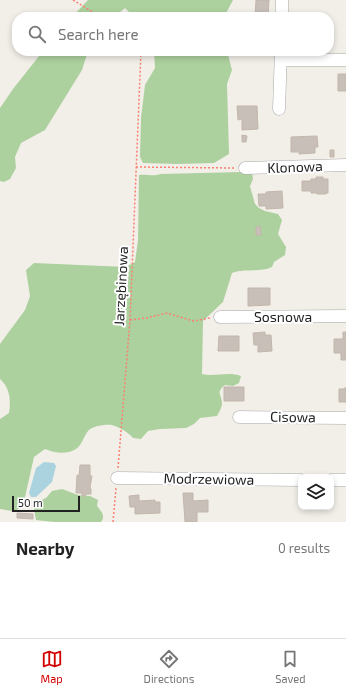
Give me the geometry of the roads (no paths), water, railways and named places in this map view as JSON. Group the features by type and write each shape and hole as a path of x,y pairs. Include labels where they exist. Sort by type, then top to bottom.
{"street":[{"path":"282,0 282,12"},
{"path":"279,109 281,56"},
{"path":"294,56 346,60"},
{"name":"Klonowa","path":"245,168 346,165"},
{"name":"Sosnowa","path":"220,317 346,316"},
{"name":"Cisowa","path":"239,417 346,418"},
{"name":"Modrzewiowa","path":"117,478 298,480"},
{"path":"334,480 346,480"}],"water":[{"path":"44,462 54,463 56,466 52,482 36,497 31,497 29,493 36,468"}]}
